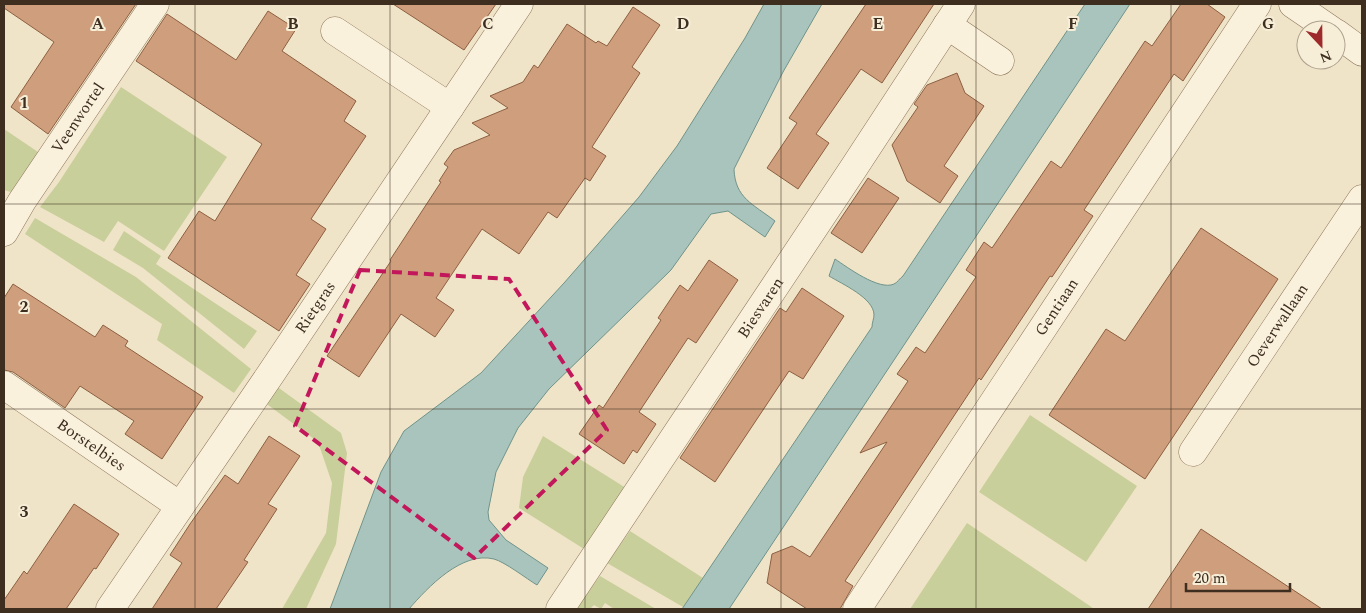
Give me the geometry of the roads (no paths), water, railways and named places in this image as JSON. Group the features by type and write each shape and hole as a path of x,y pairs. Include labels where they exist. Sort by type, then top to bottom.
{"street":[{"name":"Veenwortel","path":"4,232 22,201 155,4"},
{"name":"Rietgras","path":"110,609 519,4"},
{"name":"Gentiaan","path":"857,609 1257,4"},
{"path":"1293,4 1316,20"},
{"path":"954,14 1000,61"},
{"name":"Biesvaren","path":"560,609 853,170 954,14"},
{"path":"335,31 450,107"},
{"path":"1346,40 1362,52"},
{"name":"Oeverwallaan","path":"1193,452 1362,199"},
{"name":"Borstelbies","path":"4,385 180,506"}],"water":[{"path":"764,4 822,4 783,72 734,169 735,179 742,194 753,205 775,221 765,237 728,211 711,214 671,270 549,389 518,428 496,472 488,512 489,520 506,540 548,568 537,585 499,561 482,558 470,560 447,573 436,581 409,609 330,609 381,472 404,431 481,373 564,283 639,197 677,146 745,38"},
{"path":"1085,4 1130,4 729,609 682,609 872,327 874,315 869,303 856,292 829,276 835,259 863,277 880,284 894,284 903,276"}]}
